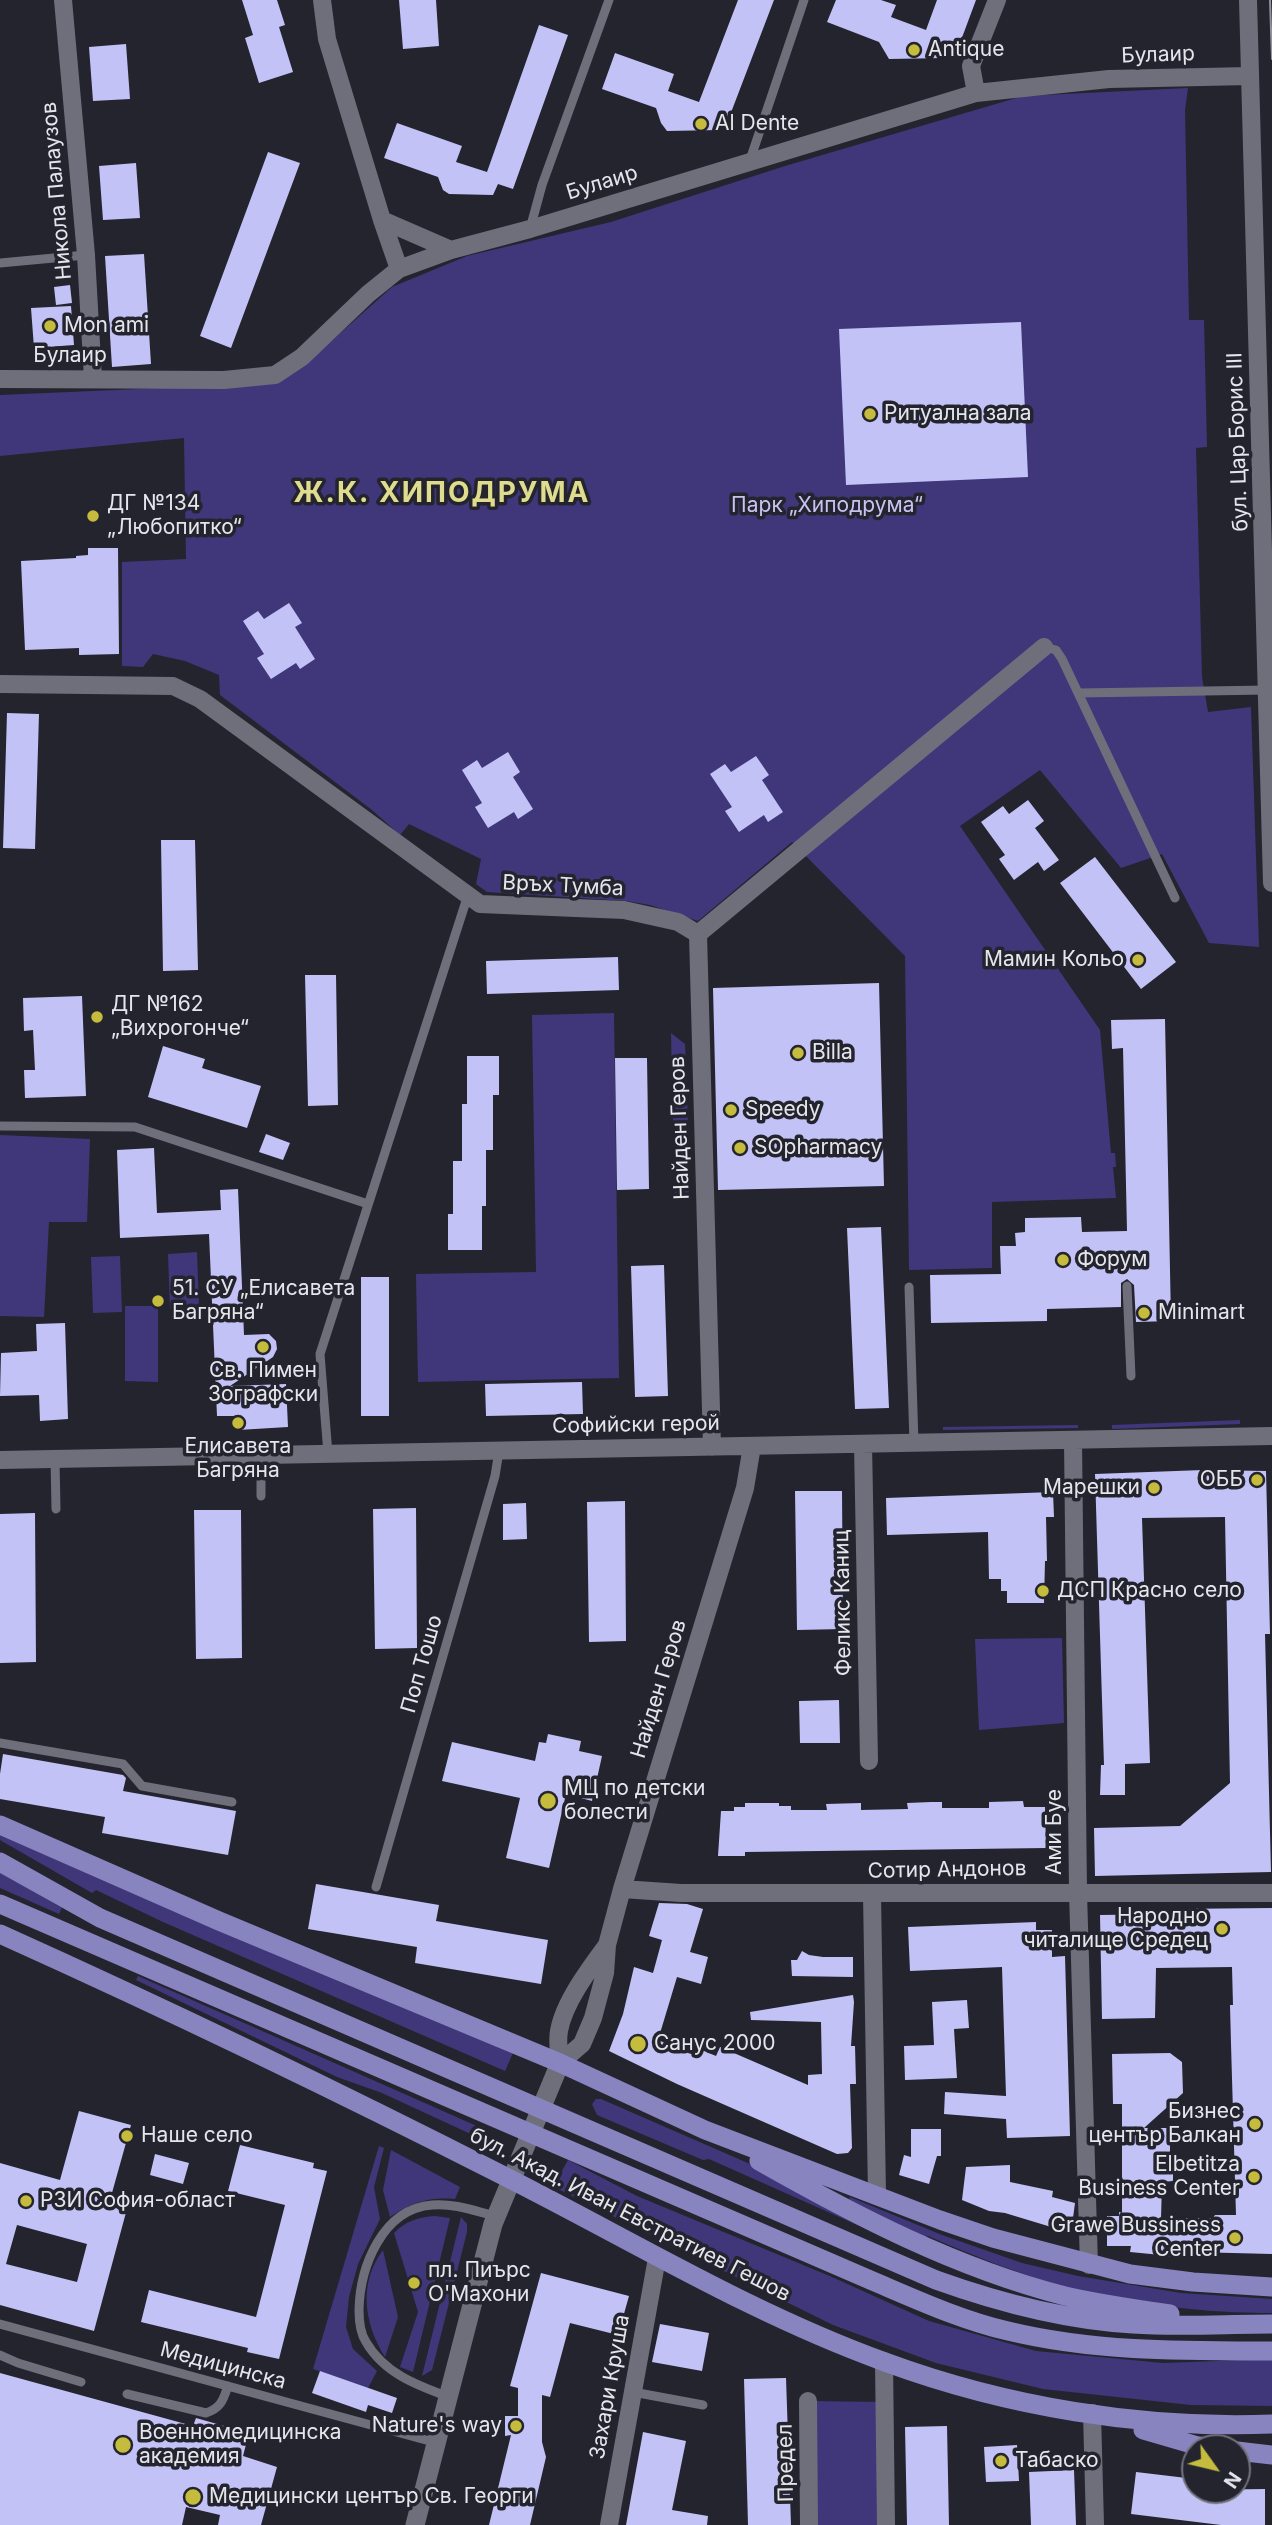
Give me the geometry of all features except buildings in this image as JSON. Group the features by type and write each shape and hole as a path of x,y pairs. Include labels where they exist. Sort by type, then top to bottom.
{"main road":[{"path":"0,1825 219,1921 560,2063 705,2130 875,2223 959,2261 1065,2295 1230,2324"},
{"path":"0,1863 100,1918 936,2280 983,2297 1058,2315 1134,2324 1272,2324"},
{"name":"бул. Акад. Иван Евстратиев Гешов","path":"0,1904 868,2279 963,2316 1016,2333 1103,2348 1272,2351"},
{"name":"бул. Акад. Иван Евстратиев Гешов","path":"0,1934 144,1999 510,2179 657,2258 780,2318 884,2361 943,2382 998,2396 1092,2413 1165,2423 1272,2424"},
{"path":"415,2525 495,2217 560,2063"},
{"path":"705,2130 993,2238 1089,2265 1130,2274 1193,2282 1272,2287"},
{"path":"1092,2413 1181,2441"},
{"path":"1251,2453 1272,2455"}],"street":[{"name":"Никола Палаузов","path":"63,0 86,255 93,379"},
{"path":"322,0 327,39 399,269"},
{"path":"976,93 971,66 997,0"},
{"name":"бул. Цар Борис III","path":"1248,0 1272,883"},
{"name":"Булаир","path":"0,379 224,380 275,375 302,357 368,294 399,269 451,250 530,229 976,93 1109,79 1249,76"},
{"path":"382,220 451,250"},
{"path":"698,934 1044,647"},
{"name":"Връх Тумба","path":"0,684 173,686 200,699 480,904 624,910 678,922 698,934"},
{"name":"Найден Геров","path":"698,934 712,1447"},
{"name":"Софийски герой","path":"0,1460 1272,1436"},
{"name":"Ами Буе","path":"1073,1440 1078,1892 1089,2265"},
{"name":"Феликс Каниц","path":"863,1444 869,1761"},
{"name":"Найден Геров","path":"560,2063 582,2044 593,2018 605,1973 607,1945 622,1889 745,1488 752,1446"},
{"name":"Сотир Андонов","path":"622,1889 681,1893 1272,1893"},
{"path":"872,1894 877,2195"},
{"name":"Найден Геров","path":"560,2063 558,2033 562,2020 581,1983 607,1945"},
{"name":"Захари Круша","path":"609,2525 657,2258"},
{"path":"884,2361 886,2525"},
{"name":"Предел","path":"808,2401 809,2525"},
{"path":"1092,2413 1095,2525"}],"lane":[{"path":"530,229 539,192 609,0"},
{"path":"750,162 804,0"},
{"path":"0,263 86,255"},
{"path":"1044,647 1056,650 1062,659 1175,898"},
{"path":"1079,693 1268,690"},
{"path":"328,1454 320,1354 468,895"},
{"path":"0,1126 135,1127 369,1204"},
{"path":"1127,1286 1130,1376"},
{"path":"909,1287 914,1443"},
{"name":"Поп Тошо","path":"376,1887 495,1476 499,1451"},
{"path":"261,1455 261,1496"},
{"path":"55,1459 56,1510"},
{"path":"0,1743 123,1764 142,1786 232,1802"},
{"path":"449,2397 406,2380 374,2354 363,2338 359,2320 363,2278 379,2238 394,2222 412,2210 430,2205 451,2205 495,2217"},
{"name":"Медицинска","path":"0,2323 437,2443"},
{"path":"0,2355 82,2382"},
{"path":"127,2395 206,2413 222,2404 228,2386"},
{"path":"633,2392 703,2405"}],"green space":[{"name":"Парк „Хиподрума“","path":"1188,88 1185,110 1189,320 1204,320 1207,447 1196,448 1202,677 1208,712 1251,707 1259,947 1209,943 1162,854 1121,868 1040,770 960,826 1100,1030 1111,1153 1115,1153 1116,1167 1113,1167 1116,1198 992,1202 992,1268 909,1270 905,956 792,842 698,921 650,905 627,901 487,892 476,884 481,859 409,824 400,835 372,810 220,695 219,675 185,661 153,654 143,667 122,666 122,562 186,559 184,438 0,456 0,395 277,383 307,363 392,287 467,256 611,222 785,166 1023,96"},
{"path":"614,1013 619,1378 418,1382 416,1274 536,1272 532,1015"},
{"path":"671,1033 685,1044 688,1125 673,1125"},
{"path":"673,1130 687,1130 687,1159 674,1159"},
{"path":"0,1135 90,1139 87,1222 49,1222 44,1317 0,1316"},
{"path":"688,1164 689,1199 675,1199 674,1165"},
{"path":"197,1252 199,1308 170,1309 168,1254"},
{"path":"120,1256 122,1312 93,1313 91,1257"},
{"path":"125,1306 158,1306 158,1382 125,1381"},
{"path":"1240,1420 1240,1424 1112,1429 1112,1425"},
{"path":"1078,1425 1078,1428 943,1430 943,1427"},
{"path":"1062,1638 1064,1723 979,1730 975,1639"},
{"path":"0,1834 513,2053 505,2071 163,1922 96,1890 92,1893 0,1840"},
{"path":"0,1872 62,1908 59,1914 0,1888"},
{"path":"138,1976 479,2127 475,2136 382,2093 337,2077 136,1980"},
{"path":"596,2099 757,2167 882,2236 709,2159 703,2160 597,2115 592,2104"},
{"path":"379,2146 384,2148 374,2187 380,2219 358,2264 349,2297 346,2327 353,2349 377,2371 368,2388 313,2369"},
{"path":"391,2150 460,2187 455,2199 421,2202 390,2217 383,2190"},
{"path":"568,2160 637,2196 832,2277 929,2321 1036,2351 1163,2363 1272,2359 1272,2406 1191,2405 1043,2389 936,2363 833,2325 558,2189 555,2183"},
{"path":"850,2197 942,2235 1022,2263 1078,2276 1181,2293 1272,2299 1272,2313 1170,2307 1069,2288 998,2265 928,2236 923,2238 854,2202"},
{"path":"435,2216 450,2218 413,2372 400,2367 418,2312 394,2233 413,2220"},
{"path":"461,2217 467,2224 467,2232 432,2370 422,2376"},
{"path":"383,2250 398,2317 385,2357 372,2331 367,2304 370,2276"},
{"path":"808,2401 884,2402 886,2525 809,2525"}],"tram line":[{"path":"1270,0 1272,59"}],"place":[{"name":"Antique","path":"914,50"},
{"name":"Al Dente","path":"701,124"},
{"name":"Mon ami","path":"50,326"},
{"name":"Ритуална зала","path":"870,414"},
{"name":"ДГ №134 „Любопитко“","path":"93,516"},
{"name":"Мамин Кольо","path":"1138,960"},
{"name":"ДГ №162 „Вихрогонче“","path":"97,1017"},
{"name":"Billa","path":"798,1053"},
{"name":"Speedy","path":"731,1110"},
{"name":"SOpharmacy","path":"740,1148"},
{"name":"Форум","path":"1063,1260"},
{"name":"51. СУ „Елисавета Багряна“","path":"158,1301"},
{"name":"Minimart","path":"1144,1313"},
{"name":"Св. Пимен Зографски","path":"263,1347"},
{"name":"Елисавета Багряна","path":"238,1423"},
{"name":"ОББ","path":"1257,1480"},
{"name":"Марешки","path":"1154,1488"},
{"name":"ДСП Красно село","path":"1043,1591"},
{"name":"МЦ по детски болести","path":"548,1801"},
{"name":"Народно читалище Средец","path":"1222,1929"},
{"name":"Санус 2000","path":"638,2044"},
{"name":"Бизнес център Балкан","path":"1255,2124"},
{"name":"Наше село","path":"127,2136"},
{"name":"Elbetitza Business Center","path":"1254,2177"},
{"name":"РЗИ София-област","path":"26,2201"},
{"name":"Grawe Bussiness Center","path":"1235,2238"},
{"name":"пл. Пиърс О'Махони","path":"414,2283"},
{"name":"Nature's way","path":"516,2426"},
{"name":"Военномедицинска академия","path":"123,2445"},
{"name":"Табаско","path":"1001,2461"},
{"name":"Медицински център Св. Георги","path":"193,2497"}],"district":[{"name":"Ж.К. ХИПОДРУМА","path":"442,494"}]}
